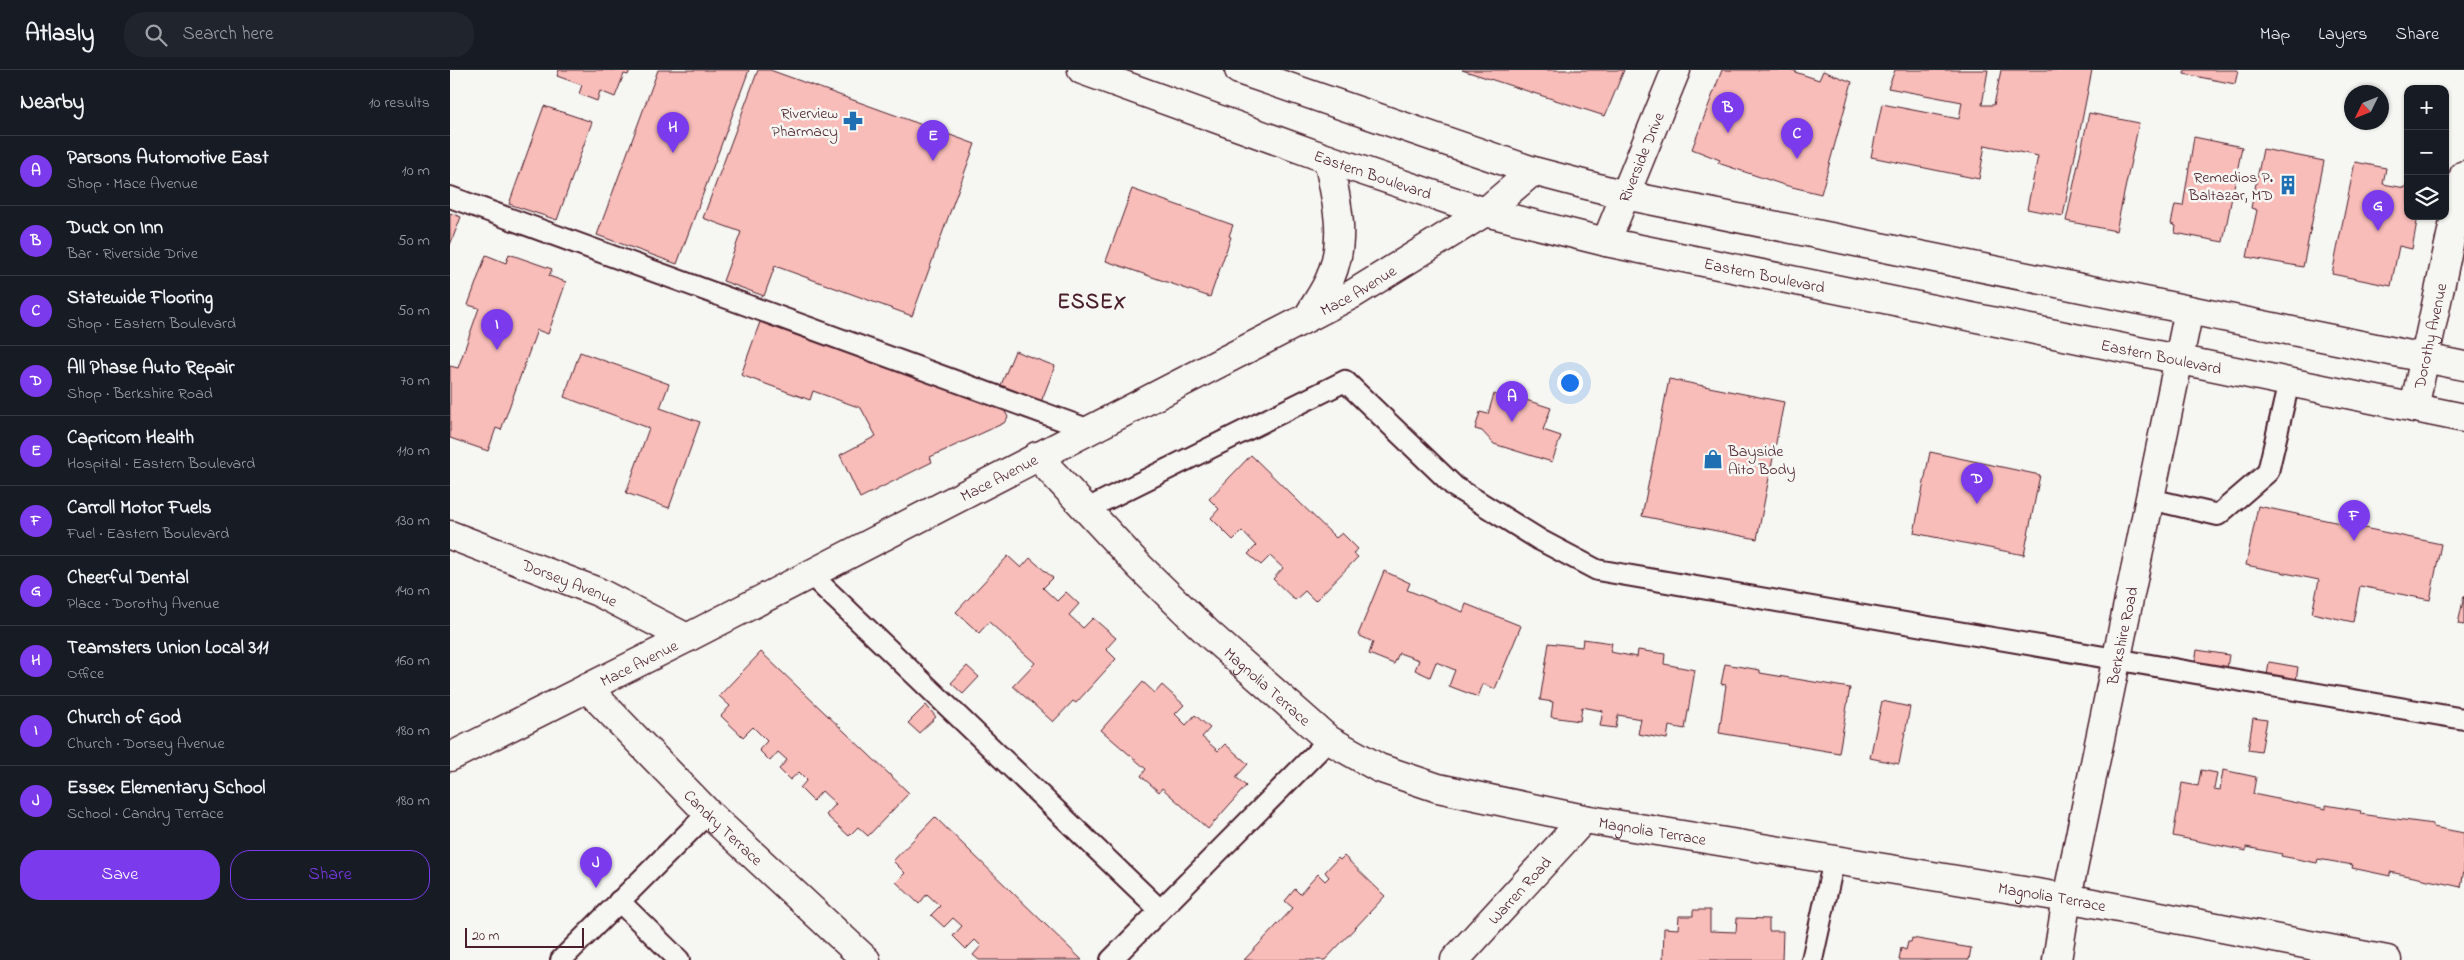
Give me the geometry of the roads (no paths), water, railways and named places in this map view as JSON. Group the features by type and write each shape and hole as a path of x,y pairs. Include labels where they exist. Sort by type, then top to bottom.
{"main road":[{"name":"Eastern Boulevard","path":"1082,70 1328,159 1485,212 1606,242 2464,418"},
{"path":"1239,70 1533,171 1625,195 2464,366"},
{"name":"Riverside Drive","path":"1606,242 1676,70"},
{"path":"1308,316 1331,277 1340,240 1340,218 1328,159"},
{"name":"Mace Avenue","path":"450,757 687,638 1087,429 1352,294 1485,212 1533,171"},
{"name":"Dorothy Avenue","path":"2414,408 2464,175"},
{"name":"Berkshire Road","path":"2057,960 2067,898 2189,310"},
{"name":"Magnolia Terrace","path":"1037,456 1140,567 1209,634 1329,740 1379,768 1438,788 1584,819 2067,898 2299,952 2387,960"},
{"name":"Dorsey Avenue","path":"450,534 598,592 687,638"},
{"name":"Candry Terrace","path":"587,688 708,812 866,960"},
{"name":"Warren Road","path":"1455,960 1584,819"}],"lane":[{"path":"450,197 1087,429"},
{"path":"1087,509 1345,381 1455,488 1540,540 1597,570 2464,719"},
{"path":"2150,499 2218,515 2268,472 2289,382"},
{"path":"810,574 1160,910"},
{"path":"1111,960 1329,740"},
{"path":"561,960 708,812"},
{"path":"1812,960 1834,860"},
{"path":"619,901 679,960"}],"place":[{"name":"Riverview Pharmacy","path":"853,121"},
{"name":"Duck On Inn","path":"1728,133"},
{"name":"Teamsters Union Local 311","path":"673,153"},
{"name":"Statewide Flooring","path":"1797,159"},
{"name":"Capricorn Health","path":"933,161"},
{"name":"Remedios P. Baltazar, MD","path":"2288,185"},
{"name":"Cheerful Dental","path":"2378,231"},
{"name":"Church of God","path":"497,350"},
{"name":"Parsons Automotive East","path":"1512,422"},
{"name":"Bayside Aito Body","path":"1713,459"},
{"name":"All Phase Auto Repair","path":"1977,504"},
{"name":"Carroll Motor Fuels","path":"2354,541"},
{"name":"Essex Elementary School","path":"596,888"}],"district":[{"name":"ESSEX","path":"1092,301"}]}
